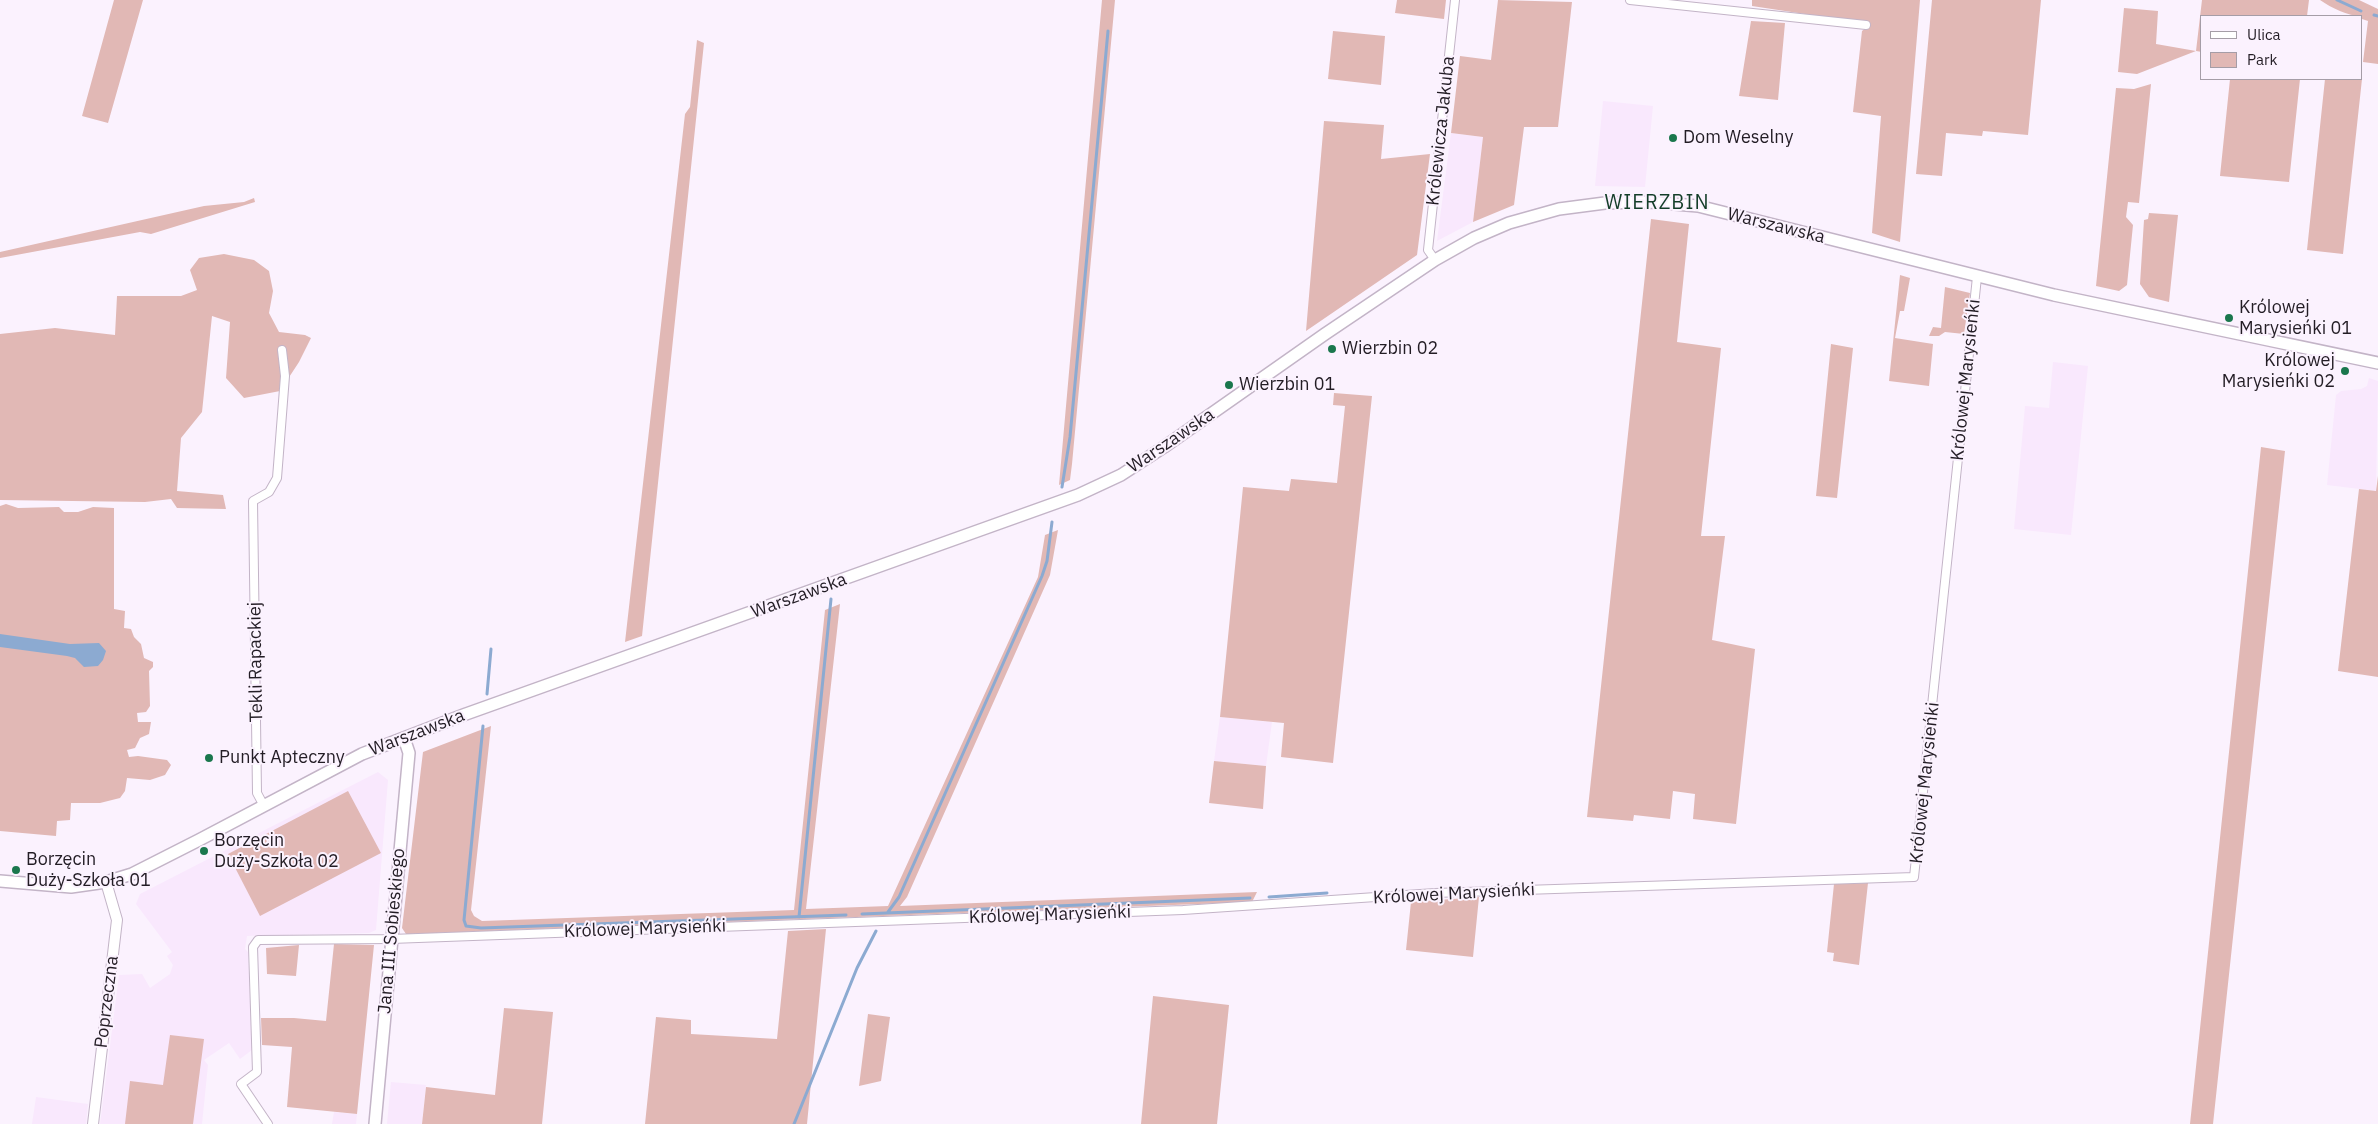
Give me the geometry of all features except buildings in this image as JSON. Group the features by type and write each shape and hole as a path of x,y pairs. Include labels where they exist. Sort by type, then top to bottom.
{"main road":[{"name":"Warszawska","path":"0,881 64,887 106,882 132,874 362,754 1078,495 1121,475 1164,448 1248,387 1435,260 1482,234 1510,222 1559,209 1605,203 1652,202 1706,208 1977,277 2378,363"},
{"name":"Jana III Sobieskiego","path":"375,1124 409,754 404,738"}],"street":[{"name":"Królewicza Jakuba","path":"1435,260 1428,250 1455,0"},
{"path":"1630,0 1866,25"},
{"name":"Królowej Marysieńki","path":"391,938 1183,910 1435,893 1914,877 1977,277"},
{"name":"Tekli Rapackiej","path":"264,806 257,793 253,501 269,492 277,478 286,376 282,350"},
{"name":"Poprzeczna","path":"92,1124 117,920 106,882"},
{"path":"268,1124 241,1084 257,1072 254,944 261,940 391,938"}],"shaded area":[{"path":"1603,101 1653,106 1645,187 1595,186"},
{"path":"1451,133 1483,137 1473,222 1437,241"},
{"path":"2053,362 2088,366 2071,535 2014,529 2025,406 2049,408"},
{"path":"2369,378 2378,381 2376,491 2327,485 2336,395 2341,391 2361,389 2367,386"},
{"path":"1220,717 1272,722 1266,766 1214,761"},
{"path":"378,772 388,780 376,930 369,933 247,936 245,949 248,952 252,1050 240,1059 229,1043 204,1060 208,1065 202,1124 100,1124 119,975 142,974 150,988 170,974 173,965 167,956 172,952 136,904 140,894"},
{"path":"391,1082 426,1085 422,1124 387,1124"},
{"path":"36,1097 88,1104 86,1124 32,1124"},
{"path":"334,1112 357,1114 356,1124 332,1124"}],"green space":[{"path":"114,0 143,0 108,123 82,116"},
{"path":"1102,0 1115,0 1072,464 1070,480 1059,485"},
{"path":"1397,0 1446,0 1444,19 1395,13"},
{"path":"1498,0 1572,2 1558,127 1524,127 1514,205 1473,222 1483,137 1451,133 1460,56 1491,60"},
{"path":"1752,0 1920,0 1900,242 1872,233 1881,116 1853,112 1862,31 1871,24 1752,6"},
{"path":"1932,0 2041,0 2028,135 1983,131 1982,136 1946,133 1942,176 1916,174"},
{"path":"2202,0 2309,0 2307,15 2200,15"},
{"path":"2320,0 2359,0 2378,9 2378,64 2363,62 2368,21 2363,19 2363,15 2351,15"},
{"path":"2124,8 2158,11 2156,44 2196,51 2137,74 2118,72"},
{"path":"2200,17 2200,52 2196,51"},
{"path":"1751,21 1785,23 1778,100 1739,96"},
{"path":"1333,31 1385,36 1381,85 1328,79"},
{"path":"697,40 704,43 642,636 625,642 685,114 690,107"},
{"path":"2230,80 2300,80 2289,182 2220,176"},
{"path":"2325,80 2362,80 2343,254 2307,250"},
{"path":"2151,84 2139,203 2128,202 2126,217 2133,225 2127,285 2119,291 2096,286 2116,88 2134,89"},
{"path":"1324,121 1384,125 1381,159 1430,154 1417,255 1306,331"},
{"path":"254,198 255,202 151,234 140,232 0,258 0,252 204,206 244,202"},
{"path":"2149,213 2178,215 2169,302 2149,297 2140,284 2144,220 2148,219"},
{"path":"1651,219 1689,224 1677,342 1721,348 1701,536 1725,536 1712,640 1755,649 1736,824 1693,819 1695,794 1673,791 1670,819 1634,815 1633,821 1587,817"},
{"path":"224,254 254,260 269,271 273,291 269,313 279,332 305,335 311,338 299,362 280,391 244,398 226,378 230,322 212,316 202,412 181,438 177,491 223,495 226,509 177,508 171,499 145,502 0,500 0,334 55,328 115,335 117,296 181,296 197,290 190,270 199,258"},
{"path":"1900,275 1910,278 1904,311 1900,311 1895,338 1933,344 1929,386 1889,381"},
{"path":"1945,287 1970,293 1964,334 1945,332 1939,336 1929,336 1933,327 1941,328"},
{"path":"1831,344 1853,348 1837,498 1816,496"},
{"path":"1334,393 1372,396 1333,763 1281,757 1284,723 1220,717 1243,487 1289,491 1291,479 1337,483 1345,406 1333,405"},
{"path":"2261,447 2285,451 2213,1124 2190,1124"},
{"path":"2378,476 2378,677 2338,671 2359,489 2376,491"},
{"path":"6,504 18,508 59,507 64,512 78,512 93,507 114,508 114,609 125,611 124,628 131,629 134,637 141,644 144,658 153,662 153,667 149,671 150,706 146,712 137,713 138,722 151,722 149,734 140,738 135,748 127,750 129,757 138,756 167,760 171,765 165,775 150,780 127,778 125,791 120,798 100,803 71,803 70,820 57,821 56,836 0,831 0,506"},
{"path":"1058,530 1050,575 907,897 900,906 1257,892 1252,902 410,934 406,934 402,928 423,752 491,726 471,910 474,916 482,921 794,910 825,610 840,604 806,909 888,906 1038,577 1045,535"},
{"path":"1214,761 1266,766 1263,809 1209,803"},
{"path":"348,791 381,853 260,916 228,854"},
{"path":"1868,883 1859,965 1833,961 1834,953 1827,952 1834,884"},
{"path":"1479,897 1473,957 1406,950 1411,902"},
{"path":"826,929 807,1124 645,1124 656,1017 691,1020 691,1034 777,1039 788,931"},
{"path":"334,944 374,945 357,1114 287,1107 292,1047 262,1045 261,1018 294,1018 326,1021"},
{"path":"299,945 296,976 267,974 266,948"},
{"path":"1153,996 1229,1005 1217,1124 1141,1124"},
{"path":"504,1008 553,1012 542,1124 422,1124 426,1087 495,1095"},
{"path":"868,1014 890,1017 881,1081 859,1086"},
{"path":"170,1035 204,1039 193,1124 125,1124 130,1081 163,1085"}],"water":[{"path":"0,634 70,644 99,643 106,651 103,660 98,666 84,667 75,658 67,656 0,647"}],"waterway":[{"path":"2337,0 2361,11"},
{"path":"2374,15 2378,16"},
{"path":"1062,487 1070,437 1108,31"},
{"path":"888,912 899,897 1042,576 1047,561 1052,522"},
{"path":"799,917 831,599"},
{"path":"487,694 491,649"},
{"path":"483,726 464,920 466,926 481,928 846,915"},
{"path":"1269,897 1327,893"},
{"path":"862,914 1250,898"},
{"path":"794,1124 857,968 876,931"}],"place":[{"name":"Dom Weselny","path":"1673,138"},
{"name":"Królowej Marysieńki 01","path":"2229,318"},
{"name":"Wierzbin 02","path":"1332,349"},
{"name":"Królowej Marysieńki 02","path":"2345,371"},
{"name":"Wierzbin 01","path":"1229,385"},
{"name":"Punkt Apteczny","path":"209,758"},
{"name":"Borzęcin Duży-Szkoła 02","path":"204,851"},
{"name":"Borzęcin Duży-Szkoła 01","path":"16,870"}],"district":[{"name":"WIERZBIN","path":"1657,203"}]}
